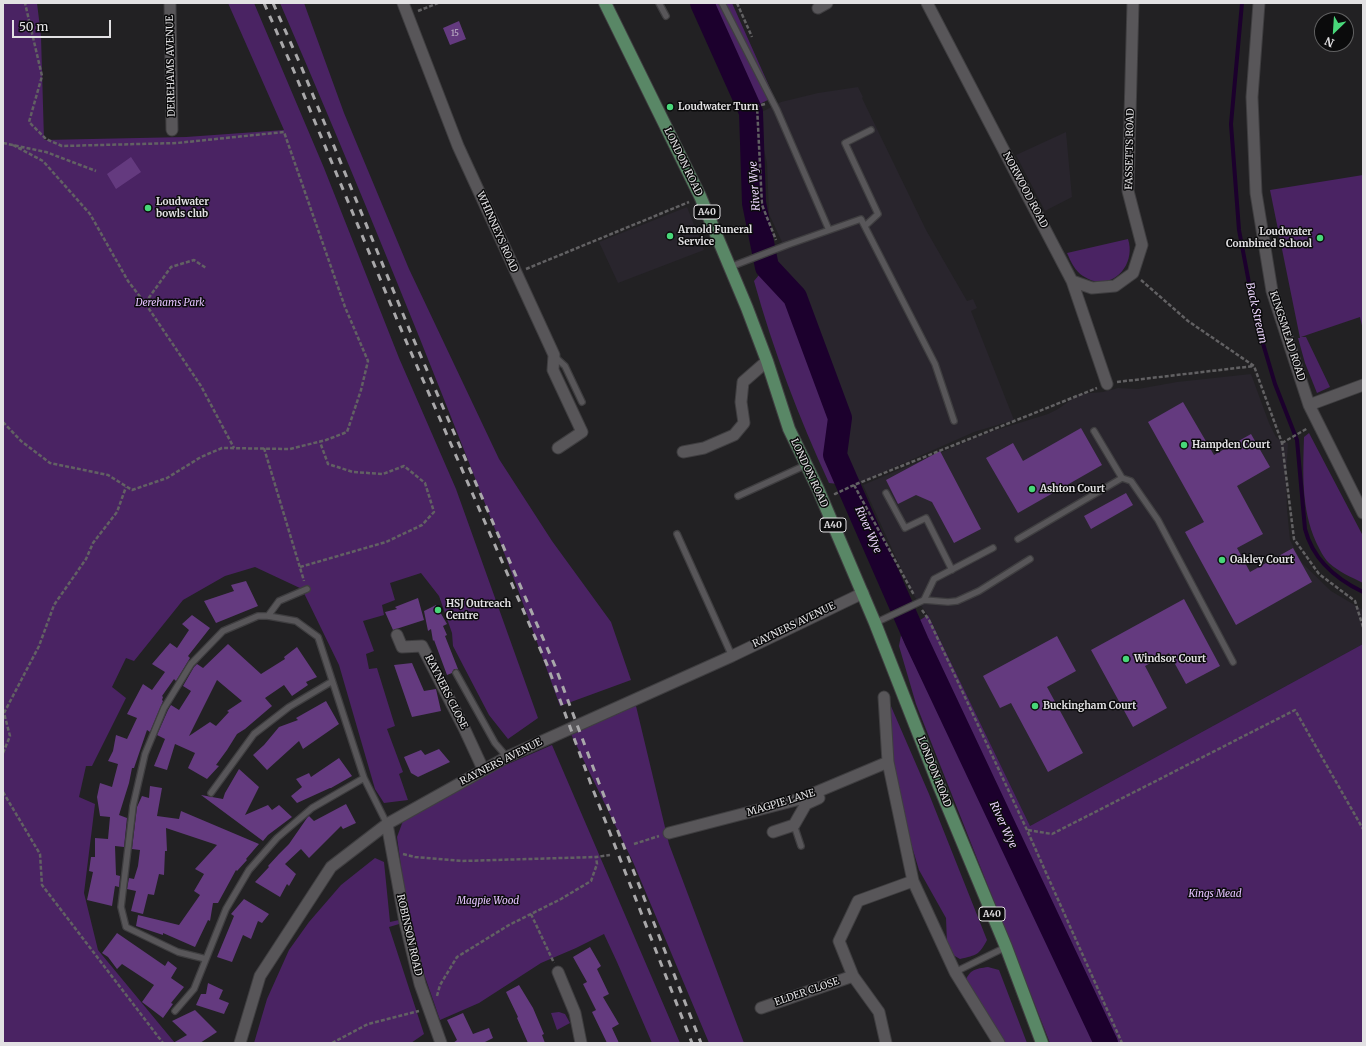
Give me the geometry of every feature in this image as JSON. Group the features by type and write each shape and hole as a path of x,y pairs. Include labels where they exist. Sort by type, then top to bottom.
{"main road":[{"name":"LONDON ROAD","path":"605,3 700,196 730,267 767,361 789,429 876,623 939,786 1006,947 1042,1043"}],"street":[{"name":"DEREHAMS AVENUE","path":"170,3 172,130"},
{"name":"WHINNEYS ROAD","path":"403,3 458,146 554,355 553,370 582,432 558,448"},
{"name":"NORWOOD ROAD","path":"927,3 1072,281 1107,384"},
{"name":"FASSETTS ROAD","path":"1133,3 1128,191 1142,245 1133,273"},
{"name":"KINGSMEAD ROAD","path":"1259,3 1252,97 1256,193 1272,291 1310,405 1363,513"},
{"path":"1072,281 1092,288 1115,286 1133,273"},
{"path":"683,452 704,448 734,435 744,423 741,402 743,382 767,361"},
{"path":"1310,405 1363,385"},
{"name":"RAYNERS AVENUE","path":"240,1043 260,976 331,867 387,824 482,769 732,656 863,593"},
{"name":"RAYNERS CLOSE","path":"397,635 402,648 422,646 464,728 482,769"},
{"path":"884,697 889,766 913,881 955,972 999,1043"},
{"path":"773,832 794,825 806,804 889,766"},
{"name":"MAGPIE LANE","path":"669,833 800,799 889,766"},
{"name":"ROBINSON ROAD","path":"387,824 405,922 420,984 441,1043"},
{"path":"886,1043 879,1012 853,976 839,941 858,901 913,881"},
{"path":"558,972 575,1013 581,1043"},
{"name":"ELDER CLOSE","path":"761,1008 853,976"}],"lane":[{"path":"659,3 666,16"},
{"path":"722,3 773,102 829,230"},
{"path":"865,226 878,214 845,143 871,130"},
{"path":"730,267 861,219 935,364 954,421"},
{"path":"554,355 565,366 582,402"},
{"path":"1094,431 1122,478 1131,481 1158,520 1233,662"},
{"path":"738,496 806,464"},
{"path":"1018,539 1122,478"},
{"path":"886,493 905,528 926,518 952,570"},
{"path":"677,534 732,656"},
{"path":"924,600 934,579 992,548"},
{"path":"876,623 924,600 948,602 957,601 979,591 1030,559"},
{"path":"268,616 279,601 307,589"},
{"path":"206,959 178,952 126,927 120,907 133,806 145,754 164,708 191,664 223,631 258,616 268,616 296,621 318,637 364,778 387,824"},
{"path":"456,672 495,743 507,757"},
{"path":"211,793 254,734 289,707 332,682"},
{"path":"175,1011 194,989 226,909 249,870 277,838 312,808 364,778"},
{"path":"794,825 801,846"},
{"path":"955,972 1006,947"}],"path":[{"path":"3,422 20,442 50,464 108,475 132,490 167,478 201,457 222,448 290,449 320,442 347,432 361,390 368,360 345,307 284,132 177,143 62,146 46,139 28,122 42,76 25,3"},
{"path":"417,12 438,3"},
{"path":"737,3 752,38"},
{"path":"773,102 757,106 762,205 779,248"},
{"path":"3,143 46,152 96,171"},
{"path":"13,145 43,161 90,214 128,281 145,303 201,386 234,448"},
{"path":"524,270 685,205"},
{"path":"145,303 171,267 194,260 206,268"},
{"path":"1133,273 1188,321 1254,366 1282,442 1294,539 1319,574 1355,601 1363,627"},
{"path":"835,494 854,485 1107,384 1254,366"},
{"path":"1282,442 1318,422"},
{"path":"300,567 386,542 422,525 434,512 425,483 404,466 383,474 353,472 328,464 320,442"},
{"path":"264,448 307,589"},
{"path":"854,485 911,588 917,603 929,620 1027,830 1122,1043"},
{"path":"3,754 10,736 4,713 40,646 54,605 86,559 93,543 117,512 126,487"},
{"path":"1027,830 1052,834 1295,710 1363,829"},
{"path":"3,792 40,854 42,885 163,1043"},
{"path":"634,844 669,833"},
{"path":"391,850 415,857 462,861 596,857 610,855"},
{"path":"332,1043 368,1024 428,1009 434,1006 440,985 457,957 509,925 561,899 591,881 597,864 596,857"},
{"path":"531,914 558,972"}],"shaded area":[{"path":"858,87 926,230 967,301 973,299 977,308 971,311 1014,420 974,432 852,486 840,455 843,445 844,431 835,398 798,304 779,281 764,268 759,253 782,242 769,214 767,163 756,115 781,102 818,93"},
{"path":"1066,132 1072,197 1045,211 1016,155"},
{"path":"687,207 704,250 618,283 599,242"},
{"path":"1251,374 1269,423 1276,437 1282,442 1288,443 1286,476 1290,540 1302,563 1331,591 1363,610 1363,644 1030,826 928,615 912,593 863,485 990,432 1048,414 1058,409 1079,394 1103,392 1118,388 1138,389 1177,382"}],"green space":[{"name":"Derehams Park","path":"3,3 37,3 41,36 44,140 186,137 284,130 228,3 254,3 324,168 399,358 456,489 538,718 508,739 489,715 453,646 452,633 439,596 421,573 390,583 395,600 382,605 384,615 363,621 374,651 366,654 369,669 377,668 395,726 387,729 403,772 399,774 408,800 384,803 375,789 339,665 302,589 255,567 225,576 183,600 134,661 126,658 112,687 126,698 92,766 86,766 79,797 95,804 84,893 98,950 175,1043 3,1043"},
{"path":"280,3 304,3 344,113 409,269 499,459 552,541 611,622 631,680 560,706 508,562 447,406 393,271"},
{"path":"705,3 732,3 774,97 743,112 730,67"},
{"name":"Loudwater Combined School","path":"1363,175 1363,330 1360,317 1301,337 1306,337 1330,387 1317,393 1305,363 1298,338 1300,338 1270,190"},
{"path":"1128,239 1130,249 1125,268 1119,275 1111,280 1102,282 1093,281 1083,276 1078,272 1067,253"},
{"path":"759,275 777,290 790,307 819,382 834,428 835,438 828,455 838,484 829,483 787,384 761,307 754,281"},
{"path":"1309,433 1363,536 1363,583 1341,572 1329,563 1320,551 1311,529 1305,503 1303,477 1304,437"},
{"name":"Kings Mead","path":"928,615 1030,826 1363,644 1363,1043 1113,1043 912,625"},
{"path":"901,635 1097,1043 1050,1043 916,704 899,646"},
{"path":"890,704 929,794 987,940 977,954 960,959 953,955 947,943 946,918 919,870 897,797 887,709"},
{"path":"636,706 669,844 744,1043 709,1043 633,862 569,730"},
{"name":"Magpie Wood","path":"552,745 680,1043 652,1043 604,934 541,963 479,1003 440,1020 406,922 389,927 424,1034 411,1043 254,1043 267,999 289,950 309,922 341,885 375,858 384,862 390,922 408,918 397,837 403,821 499,768"},
{"path":"988,967 999,970 1027,1043 1000,1043 965,981 969,974 974,970"},
{"path":"559,1012 565,1014 570,1023 557,1030 551,1013"}],"building":[{"path":"459,21 466,39 450,45 443,28"},
{"path":"131,157 141,172 116,189 107,174"},
{"path":"1183,402 1214,455 1251,434 1270,467 1237,486 1263,534 1237,548 1250,572 1293,548 1312,582 1236,625 1185,532 1204,522 1148,422"},
{"name":"Ashton Court","path":"1081,428 1102,465 1018,513 986,458 1013,443 1023,461"},
{"path":"940,451 981,529 954,543 932,502 916,495 898,504 886,480"},
{"path":"1126,493 1133,505 1091,529 1084,516"},
{"path":"246,581 258,606 216,623 204,601 234,591 231,585"},
{"path":"418,598 424,620 393,630 385,612 397,609 395,607"},
{"name":"Windsor Court","path":"1184,599 1220,666 1186,684 1169,653 1145,666 1167,708 1133,727 1091,650"},
{"path":"436,605 447,624 443,626 447,635 445,636 458,669 454,669 452,673 447,675 434,640 433,641 431,629 428,631 424,611"},
{"path":"192,615 210,628 188,656 190,658 176,681 174,679 162,696 163,701 150,732 147,730 134,768 132,768 119,815 127,818 124,847 115,846 116,875 120,876 119,887 115,886 112,906 87,900 93,872 89,871 91,857 95,857 95,838 108,839 110,817 100,816 97,797 100,783 112,787 118,764 108,761 113,751 116,735 127,739 137,718 127,714 143,684 152,690 165,672 152,664 170,643 177,648 189,630 182,624"},
{"name":"Buckingham Court","path":"1057,636 1076,671 1047,687 1083,753 1048,772 1011,703 1000,708 983,676"},
{"path":"228,644 261,674 285,659 284,657 297,647 317,677 306,682 308,685 292,696 284,685 265,698 272,706 237,734 216,765 219,766 207,779 188,768 195,753 175,744 167,770 154,766 165,739 157,735 168,710 171,705 179,710 191,691 183,686 197,664 203,668","holes":["217,680 242,701 227,711 229,712 216,726 210,722 189,736"]},
{"path":"412,663 424,691 436,689 441,711 412,717 394,665"},
{"path":"326,701 339,724 303,749 299,741 267,770 253,755 264,745 279,727 298,720 296,718"},
{"path":"439,749 450,762 418,777 411,773 404,757 421,750 425,755"},
{"path":"339,758 352,776 331,788 297,803 291,796 302,787 296,779 309,773 311,777"},
{"path":"239,769 259,787 245,815 268,805 272,810 279,805 292,817 268,835 263,841 201,795 223,799"},
{"path":"150,786 162,788 157,816 179,819 181,811 259,844 246,859 247,860 237,871 236,870 218,903 213,903 210,921 208,920 195,947 163,933 163,935 136,926 138,915 179,925 200,895 194,891 204,874 195,869 217,845 166,828 167,851 165,851 164,875 159,874 154,895 148,894 143,914 131,911 136,891 127,889 129,878 134,879 138,866 140,850 132,849 137,807 142,796 149,798"},
{"path":"346,804 356,823 343,829 341,826 309,858 301,849 285,864 296,874 289,886 287,884 280,897 255,882 289,844 309,816 314,821"},
{"path":"244,899 269,914 262,923 258,921 251,939 243,935 232,962 217,957 234,916 231,914"},
{"path":"117,933 165,966 168,961 177,968 171,978 184,987 171,1003 173,1004 163,1018 142,1002 154,985 122,964 117,969 108,957 102,953"},
{"path":"590,947 601,966 597,969 609,994 603,997 619,1024 612,1028 619,1043 607,1043 592,1012 596,1010 583,984 587,982 573,957"},
{"path":"208,983 223,990 219,999 229,1003 224,1014 196,1005 201,994 206,994"},
{"path":"519,985 533,1008 544,1034 542,1035 545,1043 528,1043 506,992"},
{"path":"195,1010 217,1032 200,1043 173,1043 187,1035 172,1021"},
{"path":"463,1013 473,1034 489,1028 493,1038 483,1043 453,1043 457,1040 447,1020"}],"waterway":[{"name":"River Wye","path":"702,3 751,112 754,203 767,267 795,297 840,418 835,455 917,642 1106,1043"},
{"name":"Back Stream","path":"1242,3 1231,124 1239,230 1256,320 1275,384 1297,440 1305,529 1309,540 1320,559 1335,575 1363,592"}],"railway":[{"path":"264,3 403,334 548,667 592,787 692,1043"},
{"path":"273,3 301,66 410,331 555,666 599,783 701,1043"}],"place":[{"name":"Loudwater Turn","path":"670,107"},
{"name":"Loudwater bowls club","path":"148,208"},
{"name":"Arnold Funeral Service","path":"670,236"},
{"name":"Loudwater Combined School","path":"1320,238"},
{"name":"Hampden Court","path":"1184,445"},
{"name":"Ashton Court","path":"1032,489"},
{"name":"Oakley Court","path":"1222,560"},
{"name":"HSJ Outreach Centre","path":"438,610"},
{"name":"Windsor Court","path":"1126,659"},
{"name":"Buckingham Court","path":"1035,706"}]}
